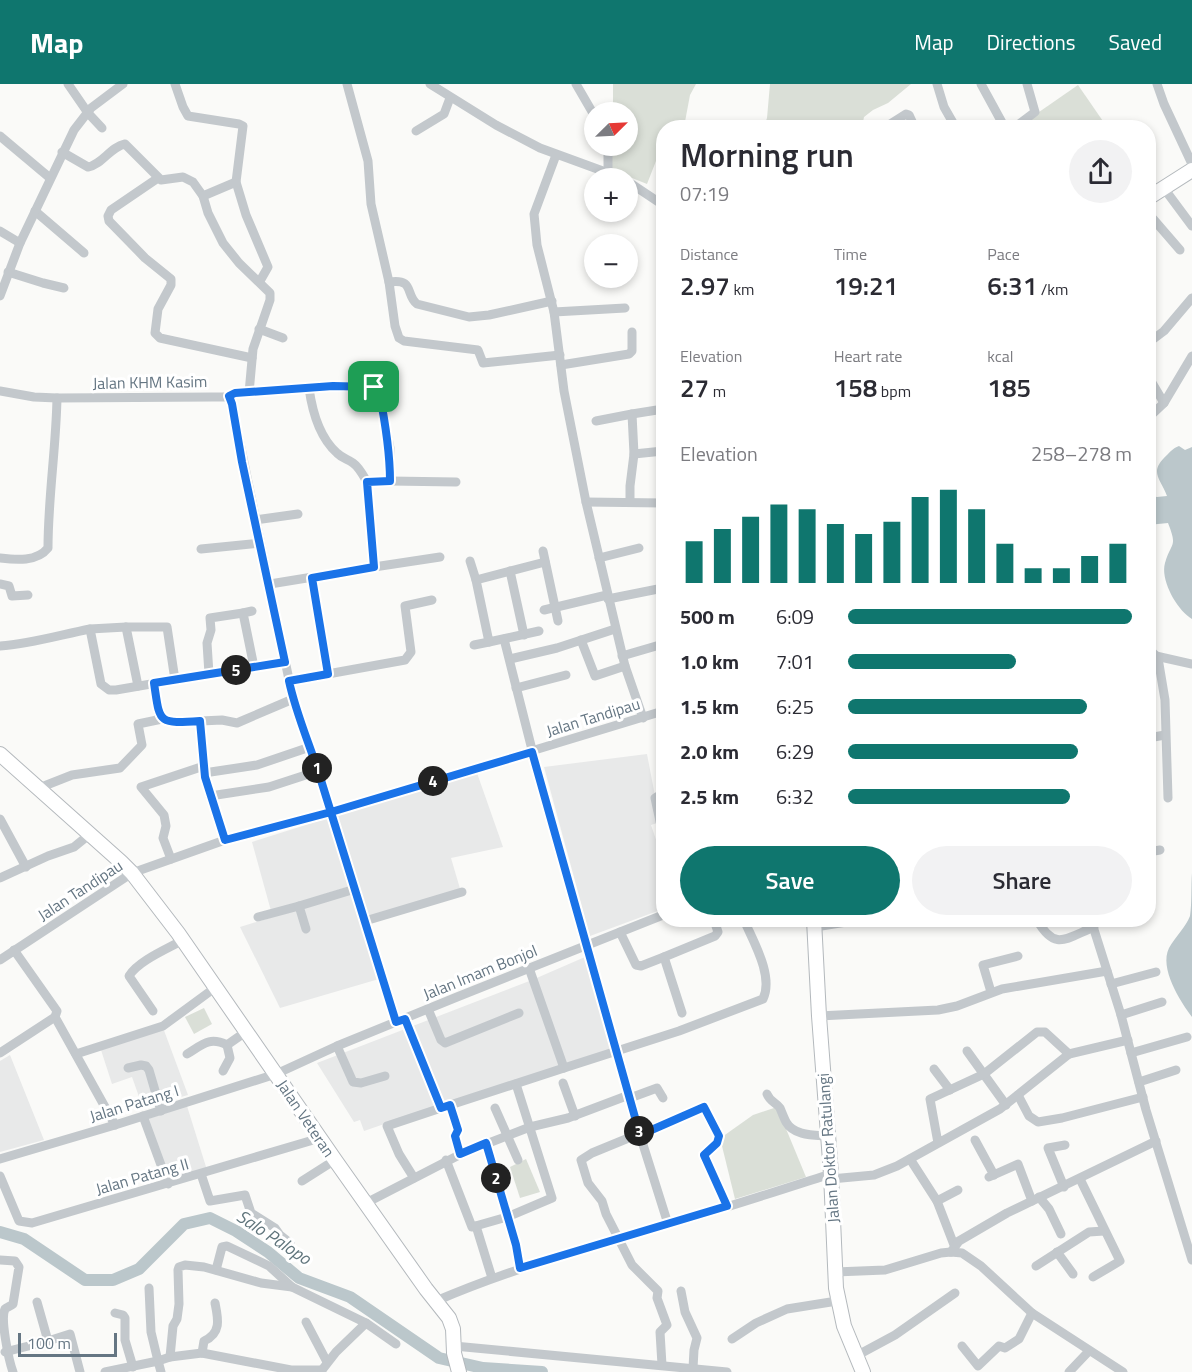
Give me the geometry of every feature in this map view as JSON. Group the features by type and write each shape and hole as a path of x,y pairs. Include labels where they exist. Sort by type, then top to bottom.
{"highway":[{"path":"1156,192 1192,170"},
{"name":"Jalan Veteran","path":"0,754 132,873 183,940 452,1324 459,1372"},
{"name":"Jalan Doktor Ratulangi","path":"814,927 837,1301 847,1335 863,1372"}],"street":[{"path":"68,84 88,113 102,128"},
{"path":"0,296 5,275 74,130 88,113 123,84"},
{"path":"175,84 188,116 243,126 236,182 246,215 268,267 260,281"},
{"path":"347,84 368,161 371,204 389,282 396,331 401,340 478,350 483,363 561,360 631,353 632,332"},
{"path":"430,84 496,125 556,155 596,168"},
{"path":"576,84 586,102"},
{"path":"938,84 944,107 951,120"},
{"path":"981,84 1001,120"},
{"path":"1024,120 1035,112 1027,84"},
{"path":"1157,84 1192,164"},
{"path":"416,131 444,114 450,98"},
{"path":"897,120 906,114 911,120"},
{"path":"0,136 50,178"},
{"path":"62,152 88,167 98,164 119,146 125,144 158,178 165,181 179,178 190,179 203,196 208,213 223,243 239,263 269,290 271,296 252,358 249,393"},
{"path":"556,155 536,204 533,222 552,301 564,391 586,502 622,656 643,718"},
{"path":"158,178 111,210 108,216 109,221 145,258 171,279 171,285 158,309 155,333 160,338 252,358"},
{"path":"203,196 236,182"},
{"path":"1163,187 1192,226"},
{"path":"638,188 656,200"},
{"path":"35,211 84,253"},
{"path":"1156,222 1180,250"},
{"path":"0,231 20,243"},
{"path":"5,275 64,288"},
{"path":"389,282 395,281 408,285 412,300 417,304 469,317 489,315 552,301"},
{"path":"1156,337 1190,304"},
{"path":"554,312 625,308"},
{"path":"259,330 282,338"},
{"path":"1156,410 1164,403 1192,356"},
{"name":"Jalan KHM Kasim","path":"0,391 57,399 230,400 235,393 333,386 378,388 390,447 390,481"},
{"path":"309,388 315,416 330,447 344,459 352,462 367,482 374,567"},
{"path":"1156,390 1164,403"},
{"path":"0,558 27,559 48,548 48,498 57,399"},
{"path":"230,400 293,699 365,921 401,1020 458,1130 455,1136 460,1154"},
{"path":"596,421 656,410"},
{"path":"630,502 634,454 632,414"},
{"path":"634,454 656,452"},
{"path":"367,482 456,482"},
{"path":"586,502 656,503"},
{"path":"255,520 298,514"},
{"path":"201,549 260,543"},
{"path":"599,558 639,548"},
{"path":"543,550 558,621"},
{"path":"270,584 440,557"},
{"path":"470,561 489,642"},
{"path":"476,580 545,562"},
{"path":"510,571 524,635"},
{"path":"312,578 328,674"},
{"path":"0,584 10,587 12,596 28,595"},
{"path":"544,610 656,589"},
{"path":"289,681 407,658 411,652 405,606 432,600"},
{"path":"209,674 207,643 211,630 210,618 248,612 254,667"},
{"path":"126,627 138,686"},
{"path":"0,646 22,645 35,640 90,629 167,627 175,680"},
{"path":"90,629 103,686 109,690 285,662"},
{"path":"510,659 557,648 615,629"},
{"path":"474,645 539,631"},
{"path":"504,639 532,752 586,945 668,1224"},
{"path":"581,640 595,676 625,666"},
{"path":"622,656 656,646"},
{"path":"1168,798 1165,700 1156,656 1192,664"},
{"path":"516,688 566,675"},
{"path":"154,683 158,714 162,718"},
{"path":"39,788 72,775 120,768 142,745 138,724 162,718 180,722 222,720 237,723 293,699"},
{"name":"Jalan Tandipau","path":"0,960 132,873 225,840 331,812 656,713"},
{"path":"200,721 204,770 225,840"},
{"path":"1156,737 1165,735"},
{"path":"171,859 163,838 166,826 164,815 141,787 204,770 257,765 310,747"},
{"path":"210,796 269,787 318,771"},
{"path":"0,819 26,867"},
{"path":"0,878 76,846 90,834"},
{"path":"1156,851 1160,850"},
{"path":"258,917 355,889"},
{"path":"365,921 462,892"},
{"path":"299,906 306,929"},
{"name":"Jalan Imam Bonjol","path":"276,1074 401,1020 656,918"},
{"path":"620,932 636,964 641,966 715,936 718,932 716,927"},
{"path":"414,1178 399,1154 387,1126 679,1031 763,999 765,974 747,927"},
{"path":"1042,927 1049,938 1054,940 1063,939 1086,927"},
{"path":"1094,927 1192,1260"},
{"path":"153,1011 129,976 150,958 183,940"},
{"path":"0,1053 55,1017 57,1011 14,950"},
{"path":"664,957 682,1013"},
{"path":"991,992 983,965 987,962 1018,957"},
{"path":"529,968 564,1068"},
{"path":"819,1016 938,1010 957,1006 991,992 1015,986 1107,971"},
{"path":"1111,984 1156,972"},
{"path":"76,1054 162,1026 216,987"},
{"path":"1121,1015 1162,1002"},
{"path":"428,1009 444,1043 519,1013"},
{"path":"55,1017 115,1125"},
{"path":"226,1045 247,1031"},
{"path":"938,1143 930,1101 933,1098 984,1074 1037,1032 1045,1032 1069,1054"},
{"path":"1131,1053 1187,1037"},
{"path":"187,1054 211,1040 217,1040 226,1045 230,1058 223,1071"},
{"path":"436,1301 520,1268 727,1206 831,1177 874,1175 890,1170 1006,1104 1069,1054 1128,1040"},
{"path":"338,1046 353,1082 360,1083 385,1076"},
{"path":"967,1051 1006,1104"},
{"path":"128,1068 146,1066 161,1111"},
{"path":"934,1069 950,1090"},
{"path":"1139,1082 1176,1070"},
{"name":"Jalan Patang I","path":"0,1159 276,1074"},
{"path":"563,1083 575,1116"},
{"path":"446,1160 472,1227 507,1217 553,1198 516,1084"},
{"path":"366,1203 446,1160 530,1127 575,1116 657,1088 663,1098"},
{"path":"768,1094 771,1102 780,1108 793,1130 827,1136"},
{"path":"1018,1095 1029,1116 1038,1122 1143,1097"},
{"path":"662,1365 660,1332 667,1325 657,1297 658,1290 635,1269 602,1202 588,1183 581,1160 704,1107 719,1136 717,1143 704,1155 727,1206"},
{"path":"495,1108 518,1160"},
{"path":"143,1116 168,1184"},
{"name":"Jalan Patang II","path":"0,1176 15,1214 19,1221 26,1223 42,1221 320,1138"},
{"path":"975,1140 991,1176 1018,1164 1036,1199 1049,1209 1061,1234"},
{"path":"835,1272 885,1270 952,1248 989,1223 1156,1141"},
{"path":"486,1143 520,1268"},
{"path":"1064,1186 1048,1148 1065,1145"},
{"path":"910,1159 936,1201 952,1248 981,1266 1032,1313 1123,1372"},
{"path":"302,1181 335,1160"},
{"path":"201,1174 210,1201 245,1195 251,1213 275,1228 280,1236 290,1243"},
{"path":"1080,1179 1120,1262 1093,1277"},
{"path":"936,1201 958,1190"},
{"path":"476,1226 492,1278"},
{"path":"1036,1266 1089,1232 1104,1230"},
{"path":"216,1270 222,1247 227,1246 269,1266 292,1287 366,1323 396,1344"},
{"path":"1057,1252 1073,1274"},
{"path":"0,1260 15,1261 19,1266 13,1304 3,1311 5,1352 13,1372"},
{"path":"170,1357 173,1326 177,1319 179,1304 179,1267 185,1265 216,1270 261,1283 292,1287"},
{"path":"149,1288 151,1332 160,1372"},
{"path":"681,1291 685,1312 697,1338 693,1368"},
{"path":"856,1356 895,1335 955,1293"},
{"path":"732,1339 756,1323 787,1309 837,1301"},
{"path":"37,1302 48,1341"},
{"path":"202,1353 204,1341 211,1338 218,1324 215,1303"},
{"path":"115,1312 125,1318 125,1340 133,1367"},
{"path":"962,1346 978,1366 999,1346 1005,1348 1019,1339 1032,1313"},
{"path":"306,1322 324,1368"},
{"path":"105,1372 170,1357 202,1353 291,1370 324,1368 366,1323"},
{"path":"5,1352 70,1334 80,1372"},
{"path":"454,1349 727,1372"},
{"path":"1069,1372 1089,1351"}],"shaded area":[{"path":"613,84 696,84 690,95 685,120 656,120 656,161 647,184 638,180 638,168 612,168 612,156 638,156 638,102 613,102"},
{"path":"770,84 911,84 888,103 873,110 863,120 766,120"},
{"path":"1078,85 1102,120 1028,120"},
{"path":"1179,446 1185,450 1192,447 1192,619 1181,609 1167,586 1164,570 1173,541 1168,523 1156,524 1156,497 1167,496 1157,475 1158,465 1174,448"},
{"path":"647,754 656,801 656,823 651,825 656,840 656,912 590,936 544,767"},
{"path":"477,773 503,847 451,858 461,892 367,918 334,817"},
{"path":"328,818 350,886 271,911 252,842"},
{"path":"1192,873 1192,1017 1172,984 1167,956 1169,948 1190,916"},
{"path":"351,893 379,979 280,1008 240,927"},
{"path":"585,957 613,1052 439,1105 364,1131 360,1120 354,1122 317,1063 532,980"},
{"path":"204,1008 212,1024 194,1034 185,1017"},
{"path":"162,1025 188,1095 143,1108 132,1077 112,1084 101,1050"},
{"path":"10,1055 44,1140 0,1152 0,1061"},
{"path":"187,1106 207,1170 164,1183 148,1119"},
{"path":"777,1107 806,1177 735,1199 721,1142 722,1137 753,1115"},
{"path":"526,1159 540,1192 520,1198 510,1167"}],"waterway":[{"name":"Salo Palopo","path":"0,1232 24,1239 85,1280 113,1280 139,1269 184,1224 210,1218 236,1231 268,1252 299,1278 350,1297 439,1358 483,1368 542,1372"}],"route":[{"path":"374,387 291,388 235,393 228,397 232,404 242,462 267,568 285,662 154,683 158,714 159,717 173,721 200,721 205,777 225,840 331,812 532,752 640,1135 701,1106 704,1107 718,1133 719,1140 704,1155 727,1206 520,1268 516,1245 486,1143 460,1154 455,1136 458,1130 450,1105 441,1108 405,1019 396,1022 355,889 331,812 318,771 293,699 289,681 328,674 312,578 374,567 367,482 390,481 390,447 379,391 374,387"}]}
